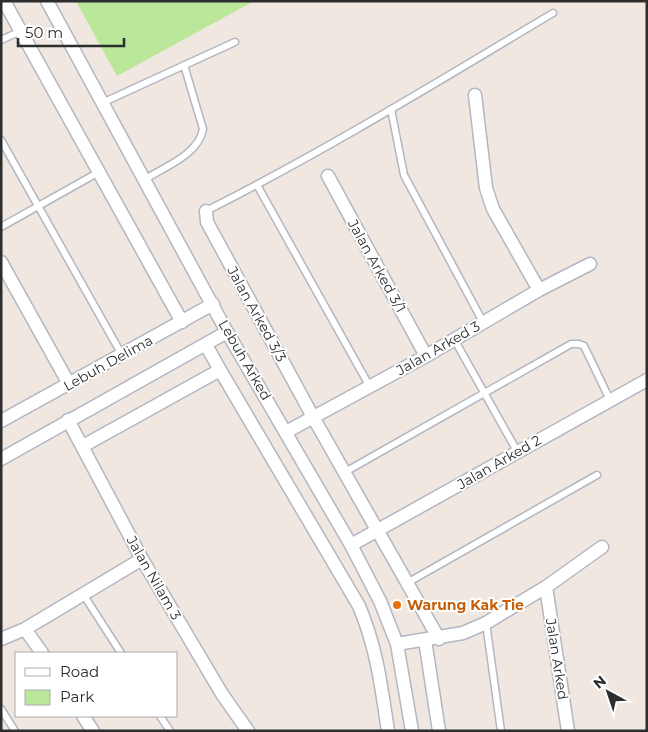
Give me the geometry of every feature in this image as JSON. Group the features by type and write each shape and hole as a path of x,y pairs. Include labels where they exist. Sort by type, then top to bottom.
{"street":[{"path":"4,1 182,322"},
{"name":"Lebuh Arked","path":"46,1 227,332 351,545 380,601 397,644 412,731"},
{"path":"475,95 486,188 493,209 539,290"},
{"name":"Jalan Arked 3/1","path":"328,176 426,356"},
{"name":"Jalan Arked 3/3","path":"206,211 207,222 313,417 439,639"},
{"path":"1,262 69,384"},
{"name":"Jalan Arked 3","path":"286,432 426,356 539,290 590,264"},
{"name":"Lebuh Delima","path":"1,421 213,304"},
{"path":"1,458 227,332"},
{"path":"206,345 358,606 370,632 378,659 388,731"},
{"path":"83,446 220,370"},
{"name":"Jalan Arked 2","path":"351,545 647,380"},
{"name":"Jalan Nilam 3","path":"68,420 142,559 222,694 248,731"},
{"path":"397,644 439,639 463,633 486,623 546,587 602,547"},
{"path":"1,639 25,629 142,559"},
{"name":"Jalan Arked","path":"546,587 568,731"},
{"path":"25,629 41,652"},
{"path":"425,640 439,731"},
{"path":"84,717 93,731"}],"lane":[{"path":"206,211 257,185 391,110 553,13"},
{"path":"1,40 21,31"},
{"path":"101,103 235,42"},
{"path":"145,179 181,158 197,145 202,138 203,129 184,65"},
{"path":"391,110 404,175 483,322"},
{"path":"1,140 122,355"},
{"path":"1,227 99,172"},
{"path":"257,185 370,387"},
{"path":"454,339 517,451"},
{"path":"345,472 571,344 584,346 591,357 610,400"},
{"path":"407,583 597,475"},
{"path":"83,594 119,652"},
{"path":"486,623 501,731"},
{"path":"1,709 15,731"},
{"path":"161,717 170,731"}],"green space":[{"path":"76,1 254,1 117,76"}],"place":[{"name":"Warung Kak Tie","path":"397,605"}]}
